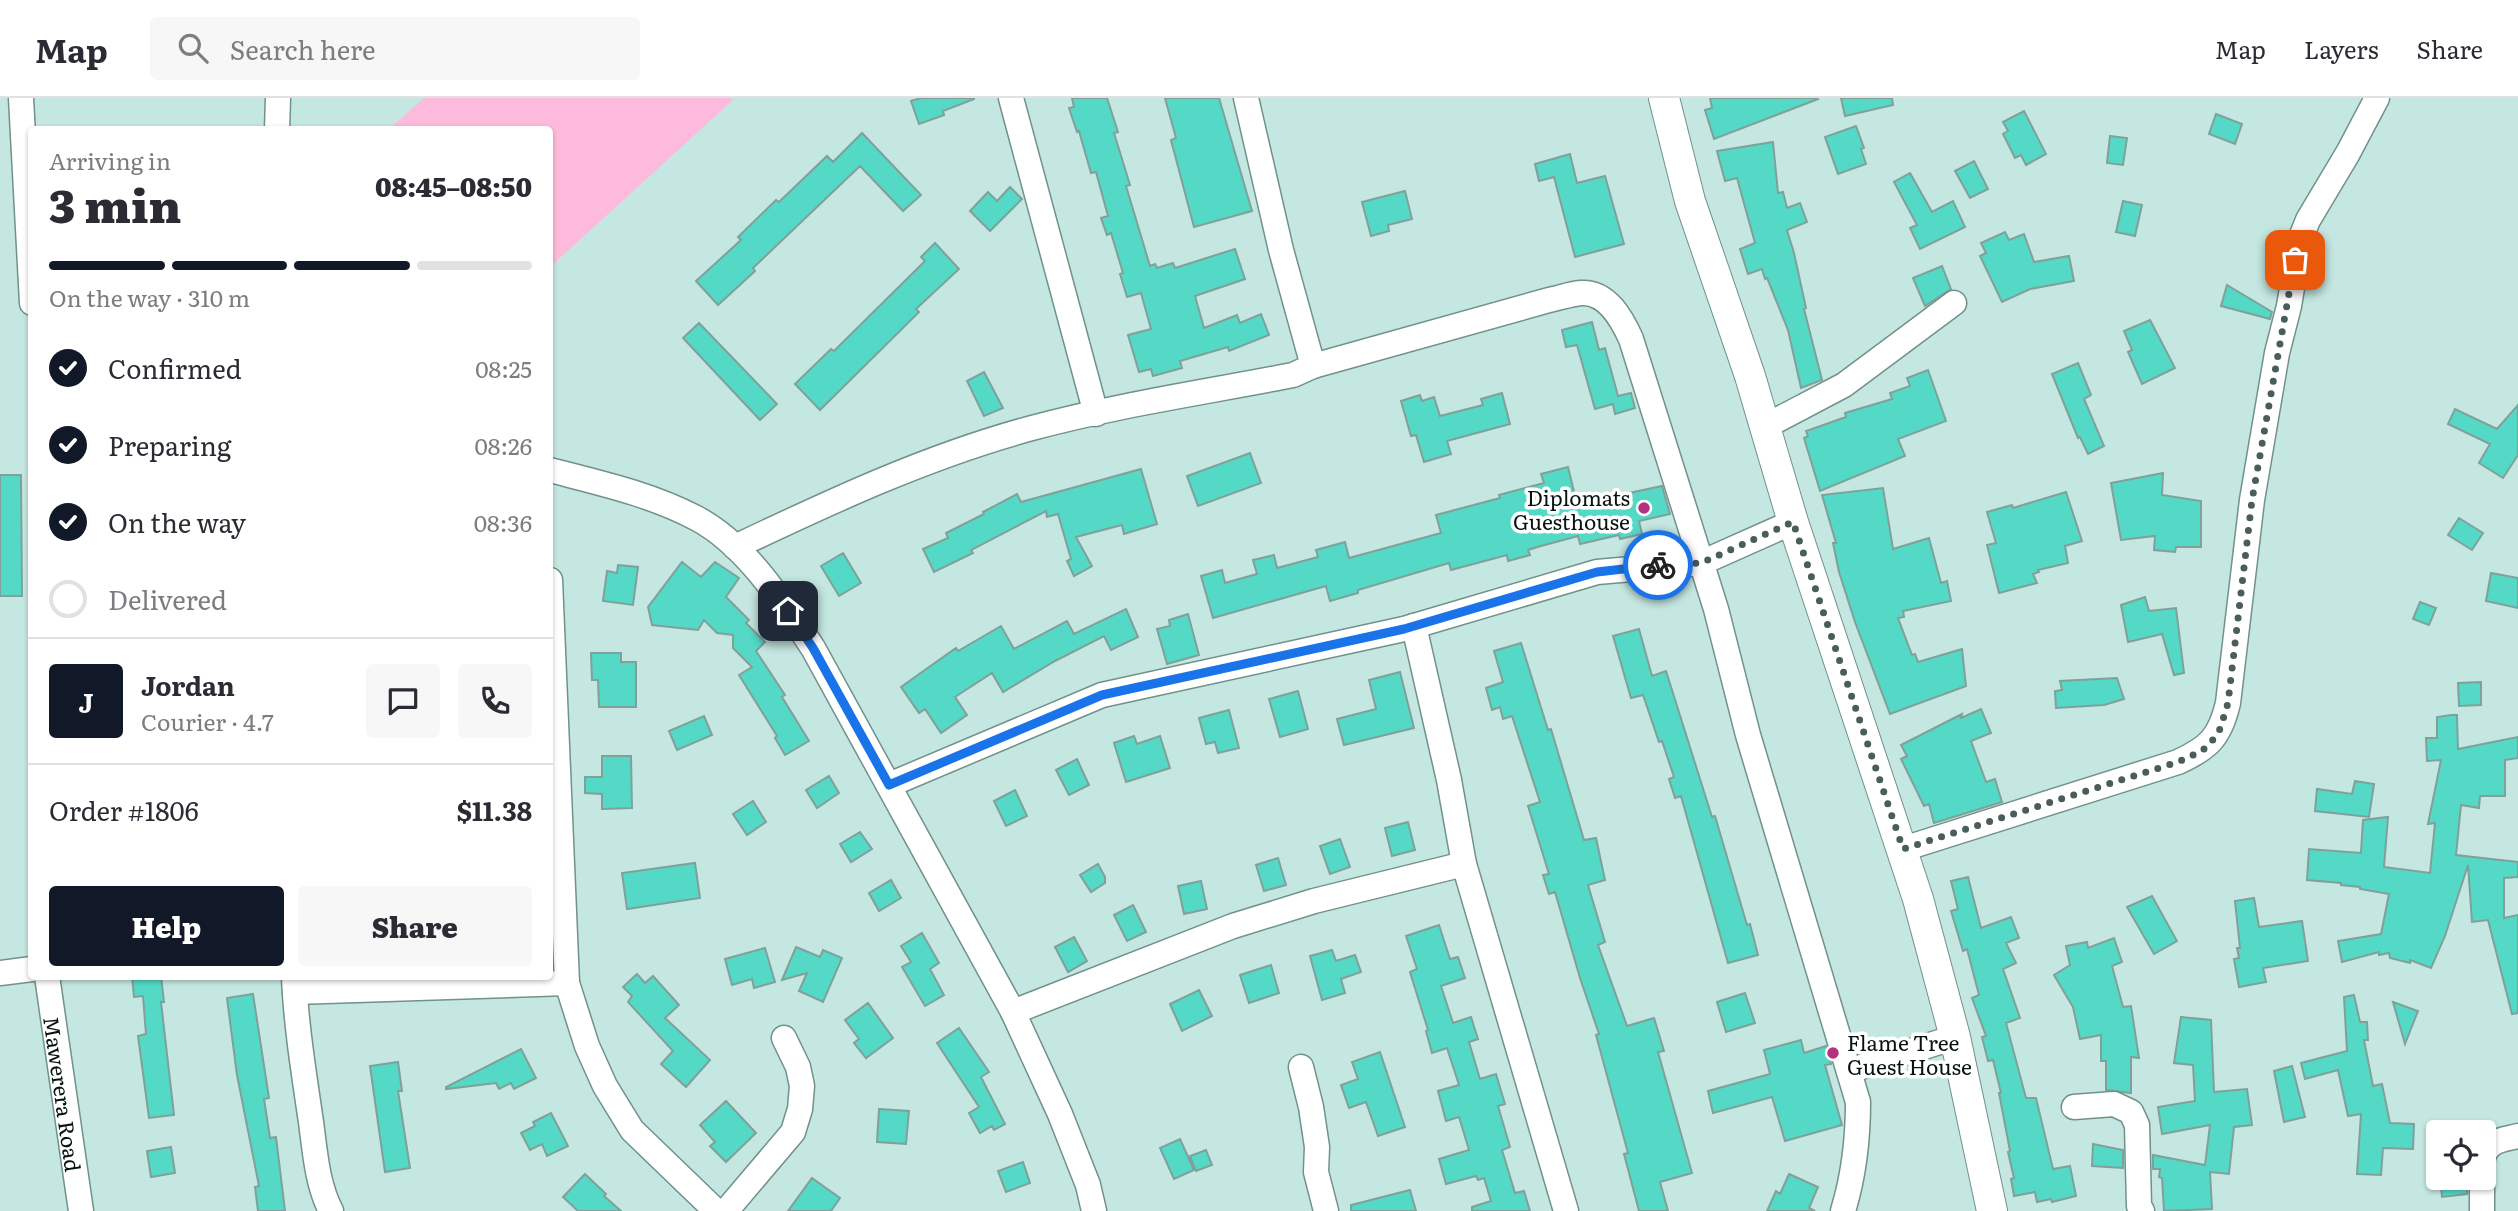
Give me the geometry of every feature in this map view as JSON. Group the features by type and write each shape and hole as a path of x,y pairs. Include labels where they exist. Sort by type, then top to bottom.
{"street":[{"path":"21,98 28,228"},
{"path":"277,126 278,98"},
{"path":"1011,98 1096,414"},
{"path":"1246,98 1285,269 1313,366"},
{"path":"1664,98 1690,201 1750,376 1793,522 1903,849 1937,964 1992,1211"},
{"path":"1903,849 2178,762 2202,751 2220,729 2228,703 2252,500 2277,353 2300,240 2308,220 2377,98"},
{"path":"735,547 855,490 956,451 1032,428 1293,374 1313,366 1549,300 1584,293 1602,299 1620,315 1631,339 1716,609 1748,735 1858,1102 1858,1140 1851,1184 1843,1211"},
{"path":"1764,427 1844,385 1954,303"},
{"path":"553,471 639,494 698,519 735,547 776,593 813,648 1013,1012 1060,1114 1088,1185 1094,1211"},
{"path":"889,785 1102,695 1415,626 1597,572 1701,563 1793,522"},
{"path":"1415,626 1449,780 1464,864 1566,1211"},
{"path":"553,647 568,983 587,1046 605,1086 632,1130 716,1211"},
{"path":"1013,1012 1233,926 1314,901 1464,864"},
{"path":"0,972 28,969"},
{"name":"Mawerera Road","path":"48,980 81,1211"},
{"path":"331,1211 318,1172 295,984 568,983"},
{"path":"1849,1071 1955,1037"},
{"path":"726,1211 793,1132 800,1109 802,1086 798,1067 784,1038"},
{"path":"1301,1067 1317,1147 1316,1172 1326,1211"},
{"path":"2074,1107 2114,1104 2131,1112 2137,1125 2139,1206 2142,1211"},
{"path":"2496,1141 2518,1136"},
{"path":"2478,1210 2480,1190"}],"shaded area":[{"path":"424,98 733,100 553,264 553,126 392,126"}],"building":[{"path":"921,98 974,99 943,111 944,115 919,124 911,101"},
{"path":"1072,98 1107,98 1118,132 1114,133 1130,185 1126,186 1150,266 1155,264 1157,268 1173,263 1175,268 1235,249 1245,279 1195,296 1204,328 1237,315 1240,323 1261,314 1269,335 1229,351 1228,347 1180,361 1182,368 1153,376 1151,369 1139,372 1128,335 1151,329 1141,293 1127,297 1111,233 1107,235 1101,218 1108,216 1096,172 1091,173 1069,108 1074,107"},
{"path":"1165,98 1219,98 1252,211 1194,227 1171,140 1176,138"},
{"path":"1710,98 1818,99 1714,139 1705,110 1712,108"},
{"path":"1841,98 1892,98 1893,105 1845,116"},
{"path":"2024,111 2046,154 2026,165 2021,155 2015,158 2003,134 2008,131 2003,122"},
{"path":"2216,114 2242,124 2235,144 2209,134"},
{"path":"1856,126 1864,148 1861,149 1866,164 1838,174 1825,137"},
{"path":"862,133 921,195 903,211 860,166 718,305 696,281 741,240 738,237 776,200 779,202 827,156 833,162"},
{"path":"2110,136 2127,138 2123,165 2107,163"},
{"path":"1773,142 1778,193 1783,192 1787,208 1800,203 1807,222 1787,230 1822,380 1801,388 1788,330 1767,278 1765,279 1762,269 1748,274 1740,249 1755,243 1737,178 1725,181 1717,151"},
{"path":"1570,154 1577,183 1605,176 1624,244 1575,257 1554,177 1539,181 1535,164"},
{"path":"1974,161 1988,189 1970,198 1955,171"},
{"path":"1910,173 1932,212 1953,201 1965,227 1920,249 1910,228 1917,225 1894,182"},
{"path":"1010,187 1022,199 990,231 970,211 988,192 997,201"},
{"path":"1405,191 1412,219 1388,225 1389,231 1371,236 1362,202"},
{"path":"2123,201 2142,205 2135,236 2116,232"},
{"path":"2005,232 2009,240 2024,234 2034,262 2069,256 2074,281 2030,289 2002,302 1980,256 1986,253 1981,243"},
{"path":"935,243 959,269 916,309 919,312 820,410 795,384 831,349 834,351 925,261 921,257"},
{"path":"1942,266 1951,289 1925,306 1913,278"},
{"path":"2227,285 2272,312 2270,319 2221,306"},
{"path":"2150,320 2175,368 2142,384 2128,352 2132,350 2124,331"},
{"path":"1592,322 1599,350 1605,348 1618,396 1631,393 1635,408 1615,414 1613,404 1595,409 1577,345 1566,347 1562,330"},
{"path":"699,323 777,404 760,420 683,338"},
{"path":"2078,363 2091,395 2084,399 2104,446 2088,454 2080,437 2078,438 2052,374"},
{"path":"1928,370 1946,421 1898,439 1905,456 1820,491 1804,438 1808,436 1806,431 1846,417 1845,413 1892,399 1890,393 1910,386 1907,378"},
{"path":"984,372 1003,408 984,416 967,381"},
{"path":"1502,393 1510,424 1447,441 1451,454 1424,462 1416,435 1411,436 1401,401 1420,395 1422,401 1434,397 1440,416 1483,405 1481,399"},
{"path":"2518,405 2518,455 2503,478 2479,463 2490,444 2448,424 2455,409 2497,429"},
{"path":"1250,453 1261,483 1198,506 1187,476"},
{"path":"1568,467 1577,504 1662,486 1670,514 1639,521 1642,534 1620,539 1619,535 1580,544 1578,536 1528,550 1530,555 1508,561 1507,555 1451,570 1449,563 1330,601 1326,586 1213,618 1201,576 1222,570 1225,583 1257,574 1253,560 1274,555 1277,568 1318,557 1316,550 1345,542 1349,558 1441,533 1436,515 1544,483 1541,474"},
{"path":"1141,469 1157,524 1124,534 1122,525 1076,537 1092,566 1074,576 1067,561 1071,559 1058,514 1047,517 1046,511 934,572 923,549 948,538 946,533 1017,494 1021,502"},
{"path":"2163,473 2162,495 2201,501 2201,547 2176,547 2175,552 2154,550 2155,536 2121,540 2111,483"},
{"path":"0,475 21,475 22,596 0,596"},
{"path":"1883,488 1893,549 1929,538 1941,583 1947,581 1951,601 1903,611 1904,617 1898,618 1912,655 1915,654 1918,662 1962,649 1966,686 1890,714 1839,572 1833,543 1836,543 1822,495"},
{"path":"2066,492 2082,541 2065,546 2068,563 2038,570 2039,572 2033,574 2037,583 1999,593 1987,545 1996,543 1987,512 2012,505 2013,508"},
{"path":"2459,518 2483,533 2472,550 2448,535"},
{"path":"843,553 861,583 839,596 821,566"},
{"path":"682,562 701,577 715,562 739,578 726,597 749,620 746,623 765,642 756,651 785,695 782,697 809,741 785,755 775,738 777,736 739,675 752,667 733,648 733,635 717,633 704,620 698,630 652,625 648,607"},
{"path":"618,565 638,567 633,605 603,601 607,571 617,573"},
{"path":"2491,573 2518,578 2518,608 2486,601"},
{"path":"2145,597 2149,611 2176,608 2184,673 2174,675 2162,634 2128,642 2121,605"},
{"path":"2420,602 2436,608 2429,625 2413,619"},
{"path":"1126,609 1138,637 1111,650 1104,636 1003,692 992,673 955,697 967,715 941,733 925,709 919,713 901,687 956,648 958,651 1001,626 1014,649 1067,621 1074,634"},
{"path":"1188,614 1199,655 1167,664 1157,629 1170,626 1169,620"},
{"path":"1639,629 1652,676 1666,671 1758,955 1728,963 1681,796 1675,798 1669,779 1674,777 1662,741 1659,742 1643,695 1631,698 1613,636"},
{"path":"1521,643 1548,730 1551,729 1584,840 1596,838 1605,880 1588,885 1605,942 1598,945 1627,1026 1654,1018 1664,1051 1658,1052 1692,1173 1660,1182 1668,1211 1639,1211 1624,1154 1628,1153 1596,1035 1599,1034 1555,892 1549,894 1543,875 1549,874 1528,806 1540,802 1512,716 1503,719 1500,707 1492,710 1486,688 1503,682 1494,651"},
{"path":"591,653 621,653 621,662 636,662 636,707 599,707 598,680 592,680"},
{"path":"1400,672 1414,728 1344,745 1337,719 1376,709 1369,680"},
{"path":"2117,678 2124,699 2104,705 2056,708 2055,691 2062,690 2060,681"},
{"path":"2481,682 2481,705 2459,706 2458,683"},
{"path":"1298,691 1308,729 1280,737 1269,699"},
{"path":"1981,709 1991,733 1971,741 1986,782 1995,779 2002,802 1934,823 1929,804 1924,806 1901,759 1907,756 1901,745 1962,714 1961,718"},
{"path":"1229,710 1239,748 1218,753 1215,742 1206,744 1199,718"},
{"path":"2457,715 2458,749 2518,737 2518,758 2505,760 2505,796 2480,796 2479,808 2461,805 2456,855 2518,862 2518,877 2504,878 2504,918 2518,915 2518,1013 2512,1014 2488,920 2472,922 2468,865 2445,936 2431,968 2410,960 2410,963 2390,958 2389,953 2379,955 2379,952 2342,962 2338,941 2381,934 2389,894 2341,883 2307,880 2309,849 2361,853 2363,820 2388,817 2384,867 2430,873 2435,823 2428,824 2441,760 2427,761 2426,738 2437,738 2437,717"},
{"path":"704,716 712,735 677,750 669,731"},
{"path":"1134,736 1137,744 1160,736 1170,768 1126,782 1114,743"},
{"path":"602,756 631,756 632,808 602,809 602,794 585,793 585,777 602,777"},
{"path":"1077,759 1089,785 1069,795 1056,770"},
{"path":"829,776 839,793 817,808 806,790"},
{"path":"2355,781 2374,784 2369,817 2315,811 2317,789 2352,794"},
{"path":"1015,790 1027,816 1006,826 994,801"},
{"path":"753,801 766,822 747,835 733,814"},
{"path":"1408,822 1415,850 1392,856 1385,828"},
{"path":"860,832 872,849 851,862 840,844"},
{"path":"1340,839 1350,867 1330,874 1320,846"},
{"path":"1278,858 1286,885 1264,891 1256,865"},
{"path":"695,863 700,898 627,909 622,873"},
{"path":"1098,864 1105,883 1091,892 1080,875"},
{"path":"1968,877 1981,928 2011,917 2019,938 2006,943 2016,963 2003,969 2020,1018 2006,1023 2026,1098 2036,1098 2053,1169 2070,1166 2076,1196 2052,1202 2051,1199 2037,1202 2035,1192 2014,1196 2011,1179 2014,1178 2001,1093 1993,1060 1988,1061 1982,1037 1986,1036 1972,998 1979,995 1967,949 1963,951 1951,911 1958,909 1951,881"},
{"path":"891,880 901,898 879,911 869,893"},
{"path":"1201,881 1207,909 1184,914 1178,886"},
{"path":"2152,896 2177,941 2154,954 2127,907"},
{"path":"2254,898 2259,927 2302,921 2308,961 2263,968 2266,982 2239,987 2234,959 2239,958 2237,948 2240,948 2235,901"},
{"path":"1133,905 1146,932 1127,941 1114,915"},
{"path":"1439,925 1450,959 1458,957 1465,978 1441,986 1453,1023 1471,1017 1478,1039 1469,1042 1480,1079 1496,1074 1505,1104 1498,1106 1510,1147 1502,1150 1515,1193 1524,1191 1530,1211 1472,1211 1472,1207 1491,1201 1484,1178 1478,1180 1476,1176 1446,1184 1439,1159 1469,1150 1459,1117 1446,1121 1438,1091 1459,1085 1447,1048 1432,1053 1426,1031 1428,1030 1410,972 1417,969 1406,936"},
{"path":"922,933 939,963 930,969 944,995 925,1006 902,967 911,962 901,946"},
{"path":"1074,937 1087,961 1068,972 1055,947"},
{"path":"2114,938 2122,962 2112,966 2123,1007 2131,1006 2139,1058 2131,1057 2131,1093 2106,1090 2106,1061 2101,1061 2101,1035 2080,1039 2073,1007 2054,975 2070,965 2066,946 2087,942 2088,948"},
{"path":"796,947 820,957 823,950 842,958 823,1002 799,991 807,973 782,980"},
{"path":"765,948 775,982 754,988 752,979 732,985 725,959"},
{"path":"1332,950 1336,961 1355,955 1361,972 1341,979 1345,993 1322,1000 1310,956"},
{"path":"1271,965 1279,993 1249,1003 1240,975"},
{"path":"637,974 645,983 653,976 679,1005 665,1018 710,1060 686,1087 661,1064 673,1051 628,1002 632,996 623,987"},
{"path":"132,980 161,980 164,1002 161,1002 174,1115 149,1118 138,1036 146,1034 143,996 134,997"},
{"path":"1199,990 1212,1016 1182,1031 1170,1004"},
{"path":"1745,993 1755,1023 1726,1032 1717,1002"},
{"path":"253,994 269,1098 264,1099 270,1138 276,1137 285,1211 258,1211 255,1187 259,1186 237,1075 227,998"},
{"path":"2354,995 2360,1022 2367,1022 2368,1040 2364,1040 2373,1086 2382,1084 2390,1123 2414,1124 2413,1149 2383,1148 2381,1175 2357,1174 2361,1114 2348,1116 2338,1070 2305,1079 2301,1063 2347,1051 2344,997"},
{"path":"2393,1002 2418,1011 2405,1044"},
{"path":"868,1003 893,1038 866,1058 854,1043 859,1039 845,1020"},
{"path":"2181,1017 2211,1020 2214,1092 2247,1089 2252,1125 2234,1127 2229,1174 2210,1172 2212,1209 2164,1211 2162,1178 2159,1177 2160,1169 2153,1169 2153,1155 2205,1165 2210,1125 2162,1134 2158,1107 2195,1101 2193,1065 2174,1063"},
{"path":"959,1028 989,1072 981,1077 1005,1124 994,1130 992,1126 980,1133 969,1113 979,1107 937,1043"},
{"path":"1801,1040 1804,1053 1826,1046 1831,1064 1825,1065 1842,1125 1785,1141 1772,1097 1713,1113 1708,1091 1770,1074 1764,1050"},
{"path":"521,1049 536,1078 514,1089 511,1083 499,1089 496,1083 446,1089 446,1087"},
{"path":"1380,1052 1405,1127 1378,1136 1366,1102 1349,1108 1341,1085 1358,1079 1352,1062"},
{"path":"398,1062 402,1091 398,1091 410,1168 385,1172 370,1066"},
{"path":"2292,1066 2305,1117 2284,1122 2274,1071"},
{"path":"726,1101 756,1133 726,1162 710,1146 715,1142 700,1125"},
{"path":"879,1109 909,1111 906,1144 877,1142"},
{"path":"551,1113 568,1146 547,1156 542,1144 530,1150 521,1133 535,1126 533,1122"},
{"path":"1180,1139 1194,1170 1174,1179 1160,1148"},
{"path":"2093,1144 2123,1150 2123,1168 2092,1166"},
{"path":"171,1147 175,1173 151,1177 147,1151"},
{"path":"1206,1150 1212,1165 1196,1171 1190,1156"},
{"path":"1023,1162 1030,1183 1006,1192 998,1171"},
{"path":"585,1174 621,1211 578,1211 563,1197"},
{"path":"1789,1174 1818,1187 1809,1208 1815,1211 1767,1211 1776,1191 1780,1194"},
{"path":"812,1178 840,1198 831,1211 788,1211"},
{"path":"1410,1190 1416,1211 1351,1211 1351,1205"},
{"path":"2441,1190 2467,1190 2467,1194 2442,1197"}],"way so far":[{"path":"1658,565 1701,563 1793,522 1903,849 2098,789 2202,751 2220,729 2228,703 2252,500 2295,260"}],"place":[{"name":"Diplomats Guesthouse","path":"1644,508"},
{"name":"Flame Tree Guest House","path":"1833,1053"}],"route":[{"path":"788,611 813,648 889,785 1102,695 1404,629 1597,572 1658,565"}]}
